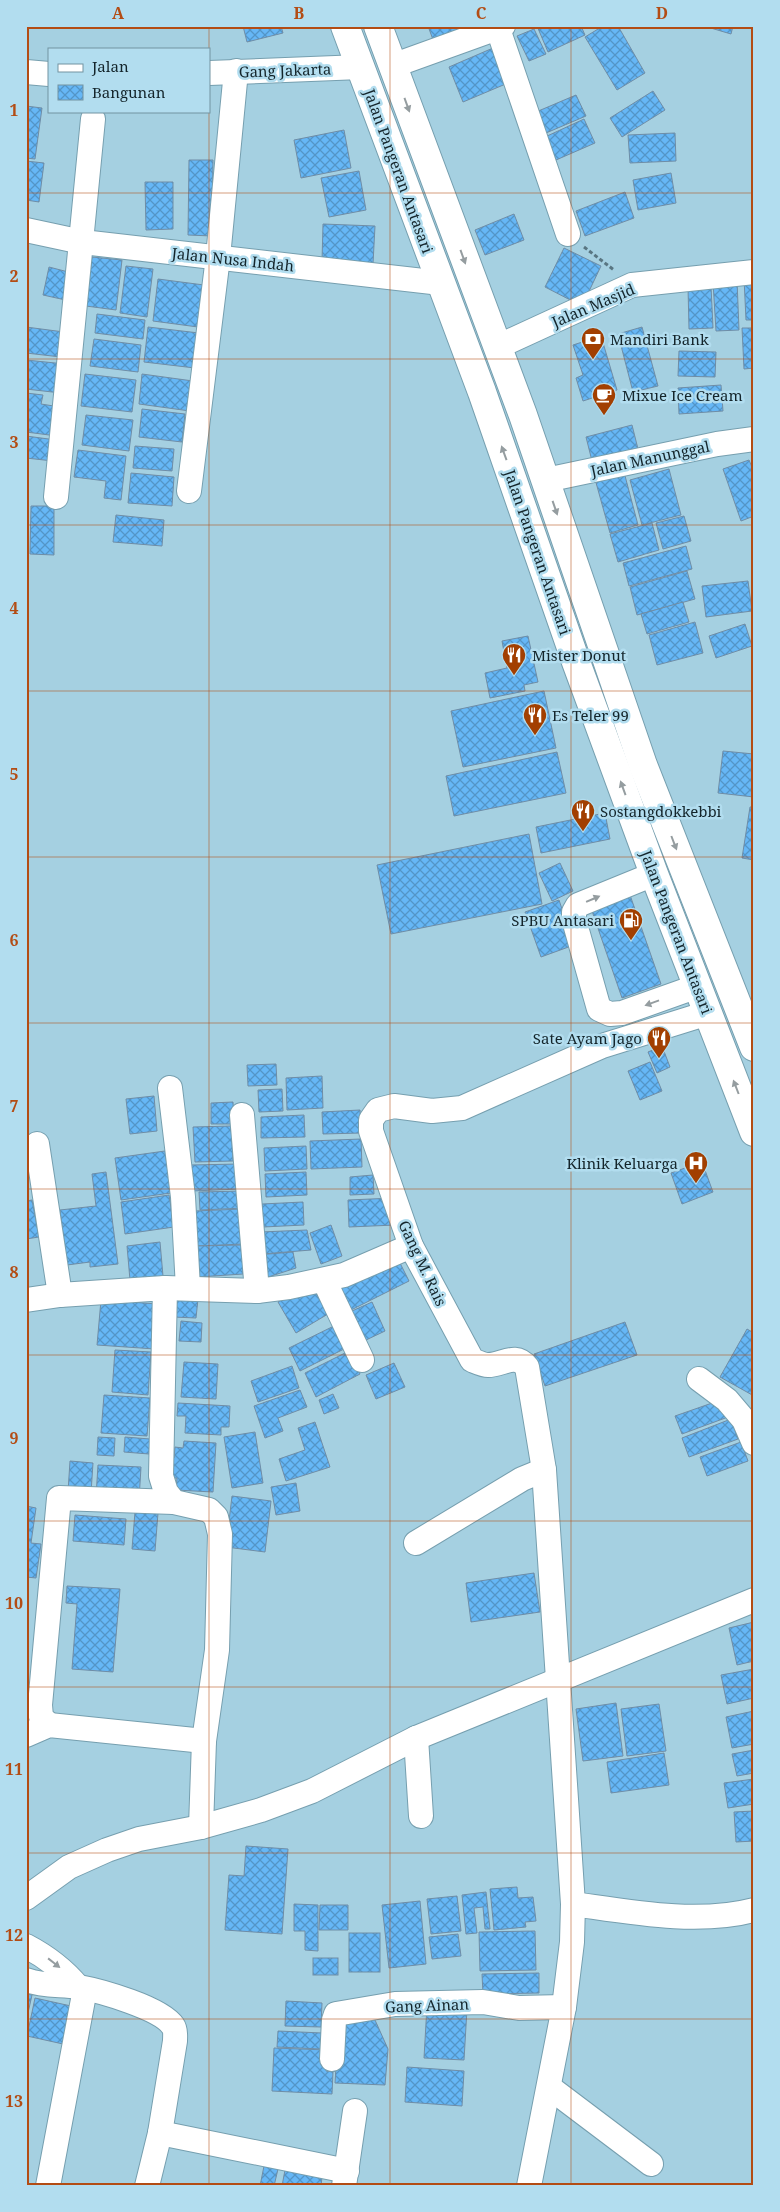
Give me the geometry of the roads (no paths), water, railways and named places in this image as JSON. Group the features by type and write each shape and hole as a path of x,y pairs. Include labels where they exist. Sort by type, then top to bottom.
{"main road":[{"name":"Jalan Pangeran Antasari","path":"346,26 520,496 576,662 654,874 754,1132"},
{"name":"Jalan Pangeran Antasari","path":"378,26 546,480 643,765 754,1047"},
{"path":"576,662 585,668 594,669 602,662 604,652"},
{"path":"589,696 590,683 598,677 608,678 616,687"}],"street":[{"path":"392,66 499,27 568,234"},
{"name":"Gang Jakarta","path":"210,73 361,67"},
{"path":"26,72 48,74"},
{"path":"189,491 218,258 236,72"},
{"path":"56,497 93,119"},
{"name":"Jalan Nusa Indah","path":"26,230 82,242 440,282"},
{"name":"Jalan Masjid","path":"497,346 632,285 754,272"},
{"name":"Jalan Manunggal","path":"546,480 717,444 754,439"},
{"path":"654,874 578,905 574,912 574,920 599,1009 610,1014 622,1013 698,986"},
{"name":"Gang M. Rais","path":"529,2186 564,2007 572,1942 573,1904 572,1858 557,1680 544,1470 527,1366 515,1358 489,1365 472,1360 412,1246 371,1131 371,1120 378,1110 394,1106 432,1111 462,1108 602,1046 708,1013"},
{"path":"170,1088 183,1197 161,1476 166,1492 174,1502"},
{"path":"242,1115 257,1291"},
{"path":"37,1144 60,1295"},
{"path":"26,1300 60,1295 177,1288 257,1291 344,1275 412,1246"},
{"path":"324,1280 362,1360"},
{"path":"699,1379 727,1400 744,1420 754,1443"},
{"path":"416,1543 522,1480 544,1470"},
{"path":"49,1724 41,1717 40,1705 59,1498 174,1502 209,1510 216,1516 220,1534 217,1650 204,1741 201,1826"},
{"path":"26,1898 69,1868 108,1850 139,1839 201,1826 261,1810 312,1791 416,1738 754,1600"},
{"path":"26,1735 49,1724 204,1741"},
{"path":"416,1738 421,1816"},
{"path":"573,1904 644,1914 691,1916 741,1913 754,1910"},
{"path":"26,1946 58,1966 81,1988"},
{"path":"26,1980 42,1985 81,1988 143,2006 167,2018 175,2028 175,2041 160,2133 147,2186"},
{"path":"48,2186 81,1988"},
{"name":"Gang Ainan","path":"332,2059 334,2020 336,2014 346,2011 395,2004 484,2002 519,2008 564,2007"},
{"path":"549,2087 651,2164"},
{"path":"160,2133 345,2178 355,2111"}],"place":[{"name":"Mandiri Bank","path":"593,360"},
{"name":"Mixue Ice Cream","path":"604,416"},
{"name":"Mister Donut","path":"514,676"},
{"name":"Es Teler 99","path":"535,736"},
{"name":"Sostangdokkebbi","path":"583,832"},
{"name":"SPBU Antasari","path":"631,941"},
{"name":"Sate Ayam Jago","path":"659,1059"},
{"name":"Klinik Keluarga","path":"696,1184"}]}
